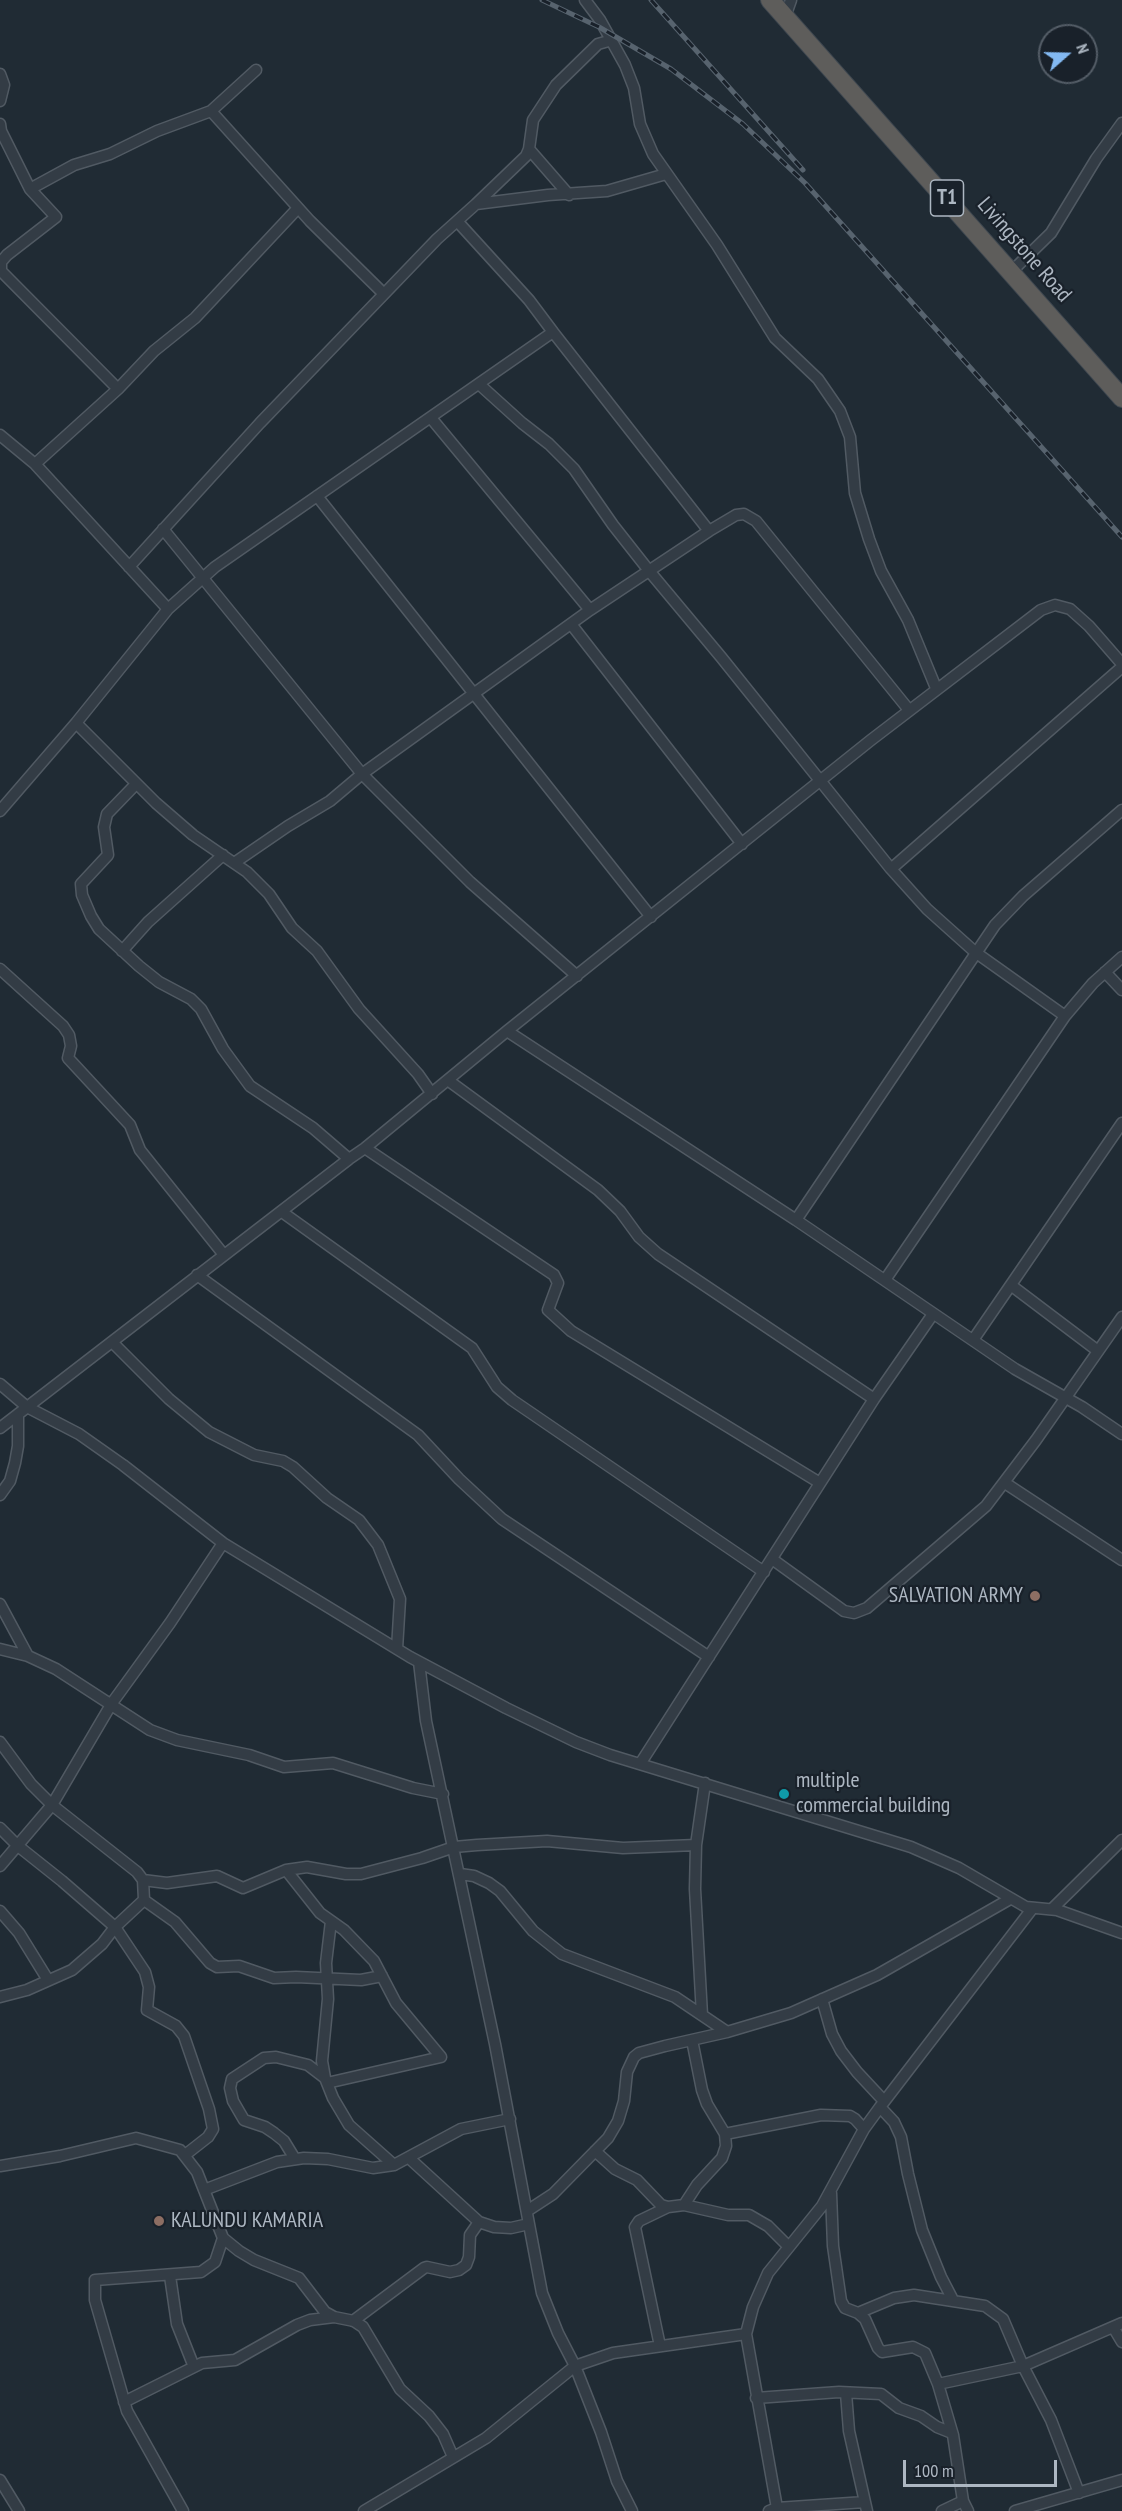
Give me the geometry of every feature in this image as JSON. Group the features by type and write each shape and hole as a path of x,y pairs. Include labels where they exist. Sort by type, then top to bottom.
{"highway":[{"name":"Livingstone Road","path":"770,0 788,8 1122,398"}],"street":[{"path":"585,0 612,40 631,79 642,130 666,174 717,245 775,338 810,370 840,411 850,437 855,493 880,571 906,614 936,688"},
{"path":"129,567 260,423 384,294 457,221 522,161 530,149 533,120 549,94 598,44 612,40"},
{"path":"30,189 74,165 110,154 157,131 211,111 256,70"},
{"path":"0,74 4,86 0,101"},
{"path":"211,111 298,208 384,294"},
{"path":"1012,271 1052,233 1096,159 1122,123"},
{"path":"0,124 1,131 30,189 56,217 7,255 1,262 1,271 118,389"},
{"path":"530,149 568,195"},
{"path":"476,204 607,191 666,174"},
{"path":"35,464 118,389 154,351 195,318 298,208"},
{"path":"457,221 529,300 709,531"},
{"path":"0,811 76,723 168,609 201,578 553,332"},
{"path":"480,385 565,459 650,572 891,869 945,926 975,952 1065,1016"},
{"path":"431,418 590,610"},
{"path":"0,435 35,464 168,609"},
{"path":"317,496 651,917"},
{"path":"234,863 330,801 362,774 474,696 590,610 736,515 744,514 756,521 909,710"},
{"path":"163,528 201,578 362,774 470,882 577,976"},
{"path":"0,1428 365,1148 507,1031 936,688 1041,610 1055,605 1070,609 1078,615 1122,666 891,869"},
{"path":"571,624 742,844"},
{"path":"76,723 136,784 193,835 247,872 269,894 292,928 317,951 359,1009 418,1074 432,1094"},
{"path":"136,784 107,814 104,827 108,855 81,884 91,916 99,929 122,951 159,982 191,999 201,1009 222,1049 250,1086 313,1128 349,1159"},
{"path":"795,1220 975,952 1010,908 1122,810"},
{"path":"122,951 148,922 223,855"},
{"path":"885,1280 1065,1016 1105,972 1122,957"},
{"path":"0,969 63,1026 69,1035 71,1046 69,1058 130,1125 140,1150 224,1255"},
{"path":"1105,972 1122,990"},
{"path":"507,1031 795,1220 1015,1369 1066,1397 1122,1434"},
{"path":"449,1081 598,1190 620,1211 639,1237 658,1254 874,1400"},
{"path":"973,1340 1122,1123"},
{"path":"365,1148 554,1275 558,1283 548,1310 565,1326 596,1348 670,1390 820,1484"},
{"path":"282,1212 472,1348 497,1387 512,1400 764,1572"},
{"path":"197,1275 418,1435 459,1479 502,1519 709,1657"},
{"path":"1012,1286 1098,1351"},
{"path":"640,1764 874,1400 933,1314"},
{"path":"772,1559 844,1611 858,1612 873,1603 979,1512 1005,1483 1122,1317"},
{"path":"112,1342 169,1399 209,1432 254,1455 283,1461 293,1467 327,1498 359,1520 378,1545 400,1599 397,1649"},
{"path":"3,1390 23,1410 79,1434 123,1465 223,1543 419,1662 576,1742 640,1764 911,1847 959,1868 1010,1899 1032,1909 1052,1909 1122,1933"},
{"path":"0,1495 10,1481 23,1410"},
{"path":"1005,1483 1122,1560"},
{"path":"0,1866 52,1805 112,1703 170,1623 223,1543"},
{"path":"0,1604 28,1656"},
{"path":"0,1649 28,1656 56,1668 150,1730 177,1740 249,1755 284,1767 333,1763 413,1788 443,1794"},
{"path":"419,1662 426,1721 510,2119 542,2293 558,2333 575,2366 617,2481 632,2511"},
{"path":"0,1742 31,1784 52,1805 137,1872 143,1880 144,1900 115,1927 86,1960 72,1970 27,1990 0,1997"},
{"path":"702,2015 695,1889 696,1845 705,1783"},
{"path":"0,1828 18,1846 115,1927 145,1972 149,1987 147,2010 176,2026 184,2036 200,2081 213,2129 208,2137 185,2154"},
{"path":"1052,1909 1122,1840"},
{"path":"143,1880 167,1883 217,1876 243,1888 286,1870 307,1867 346,1874 361,1874 454,1847 547,1841 623,1848 696,1845"},
{"path":"286,1870 320,1913 344,1930 374,1961 402,2011 441,2057 326,2080"},
{"path":"459,1874 474,1876 489,1882 533,1931 562,1954 675,1997 728,2032"},
{"path":"527,2211 553,2194 608,2138 618,2121 624,2101 627,2072 634,2057 639,2053 728,2032 791,2013 877,1975 1010,1899"},
{"path":"144,1900 175,1922 214,1965 239,1965 270,1978 360,1980 382,1976"},
{"path":"846,2393 849,2431 866,2507 773,2510 746,2334 753,2307 768,2273 831,2193 864,2129 1032,1909"},
{"path":"0,1911 19,1933 48,1980"},
{"path":"331,1921 327,1978 328,1999 322,2061 326,2080 333,2098 349,2125 394,2165"},
{"path":"822,1998 832,2034 857,2073 882,2104 901,2137 922,2230 953,2300"},
{"path":"684,2205 697,2185 722,2158 726,2146 725,2134 707,2104 692,2040"},
{"path":"295,2159 284,2141 274,2133 265,2127 244,2121 233,2102 230,2088 232,2079 264,2058 276,2057 308,2065 326,2080"},
{"path":"725,2134 821,2115 850,2116 864,2129"},
{"path":"204,2190 277,2162 295,2159 328,2159 373,2168 394,2165 448,2134 461,2129 510,2119"},
{"path":"0,2166 60,2156 135,2139 180,2150 197,2172 223,2238 254,2260 299,2278 325,2312 334,2317 353,2321 363,2327 400,2389 429,2416 443,2434 453,2457"},
{"path":"595,2151 615,2169 637,2180 661,2205 668,2207"},
{"path":"409,2158 479,2222 494,2227 511,2228 529,2224"},
{"path":"831,2193 833,2246 841,2301 845,2308 866,2319 878,2348 882,2352 914,2347 925,2353 938,2384 952,2433 966,2506 942,2511"},
{"path":"660,2346 635,2227 639,2221 668,2207 684,2205 728,2215 748,2215 768,2226 788,2246"},
{"path":"353,2321 424,2268 450,2272 466,2265 469,2257 470,2235 479,2222"},
{"path":"183,2511 139,2434 124,2402 95,2300 94,2280 170,2276 207,2270 215,2262 223,2238"},
{"path":"170,2276 177,2324 194,2367"},
{"path":"858,2313 894,2298 914,2295 986,2306 997,2312 1007,2325 1023,2366 1047,2411 1079,2493"},
{"path":"124,2402 194,2367 213,2361 235,2360 297,2325 310,2320 334,2317"},
{"path":"938,2384 1023,2366 1118,2325 1122,2342"},
{"path":"364,2511 486,2438 575,2366 613,2353 746,2334"},
{"path":"756,2398 846,2393 881,2394 899,2408 921,2416 952,2433"},
{"path":"0,2480 18,2511"},
{"path":"1015,2511 1122,2480"}],"railway":[{"path":"542,0 599,27 671,69 743,124 805,183 1122,537"},
{"path":"651,0 803,170"}],"place":[{"name":"SALVATION ARMY","path":"1035,1596"},
{"name":"multiple commercial building","path":"784,1794"},
{"name":"KALUNDU KAMARIA","path":"159,2221"}]}
